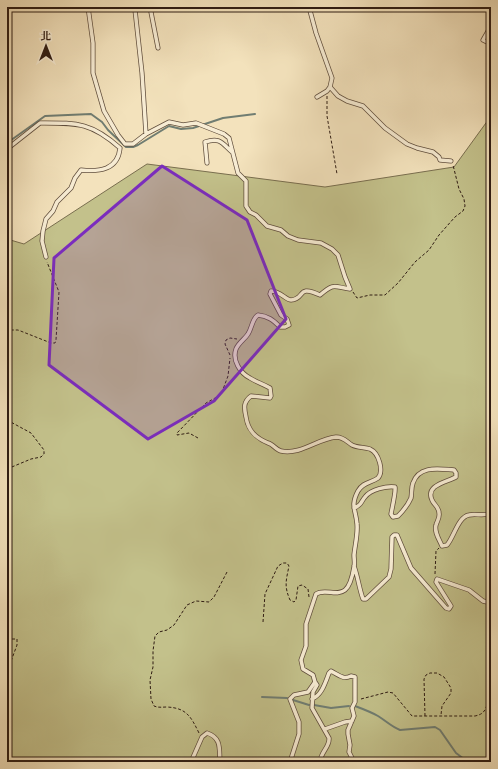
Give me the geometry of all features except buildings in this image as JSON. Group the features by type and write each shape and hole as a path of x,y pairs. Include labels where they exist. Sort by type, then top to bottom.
{"lane":[{"path":"7,10 15,7"},
{"path":"88,7 93,43 93,73 104,111 125,144"},
{"path":"134,7 142,73 146,134"},
{"path":"150,7 158,48"},
{"path":"309,7 316,33 332,78 330,87 327,91 317,97"},
{"path":"491,26 483,40 491,44"},
{"path":"330,87 338,96 347,101 364,106 385,128 407,144 433,152 439,157 440,160 452,161"},
{"path":"7,149 40,122 74,123 85,126 109,139 120,148"},
{"path":"46,257 42,241 46,219 53,212 56,202 71,188 75,178 82,170 104,170 117,159 120,148 125,144 133,144 146,134 169,122 183,125 196,123 224,134 229,138 238,173 246,181 246,206 250,212 256,215 267,226 281,230 288,236 298,240 321,243 332,249 338,255 350,289"},
{"path":"206,163 205,142 210,140 223,142 233,153"},
{"path":"320,762 321,754 330,742 330,738 312,708 312,700 317,685 313,675 303,669 301,660 306,646 306,624 316,594 324,591 334,593 345,590 348,587 354,566 357,524 353,503 359,490 366,483 375,480 380,476 381,471 378,456 371,450 352,445 344,438 337,437 320,441 300,450 290,451 279,450 270,443 263,441 253,434 249,428 246,420 244,404 251,396 266,396 270,398 270,388 250,379 237,364 235,357 236,348 246,337 256,316 266,316 280,327 289,325 287,319 281,315 270,294 271,291 276,291 289,300 292,300 305,290 310,290 320,295 329,287 338,286 350,289"},
{"path":"354,508 360,506 365,496 370,492 395,487 396,491 393,498 391,514 393,517 398,516 411,497 412,484 418,474 430,468 454,470 456,473 456,477 435,486 431,490 430,494 439,509 440,515 436,526 436,532 442,546 447,545 452,540 461,521 466,516 472,514 479,516 491,513"},
{"path":"354,566 361,594 363,599 366,599 389,577 391,569 392,537 394,535 397,536 411,568 446,608 449,609 451,606 436,582 436,579"},
{"path":"436,579 469,590 483,601 491,603"},
{"path":"312,700 317,697 331,671 341,678 351,676 355,677 355,702 352,708 354,716 348,730 350,752 354,762"},
{"path":"290,762 299,734 299,722 290,698 294,695 308,692 315,682"},
{"path":"325,729 352,721"},
{"path":"191,762 202,737 207,733 213,735 219,743 220,762"}],"path":[{"path":"327,91 327,116 337,174"},
{"path":"350,289 357,298 370,295 385,295 428,250 439,234 455,217 463,211 465,206 464,199 459,189 452,161"},
{"path":"7,333 10,330 18,330 51,343 55,343 57,333 59,292 48,267 46,257"},
{"path":"198,438 190,433 177,435 177,433 206,403 217,397 222,392 228,376 230,356 225,344 226,340 230,338 242,340"},
{"path":"7,420 31,434 44,450 44,454 41,457 31,459 7,469"},
{"path":"436,579 436,551 442,546"},
{"path":"263,622 265,594 278,566 283,563 289,566 286,579 286,590 290,600 294,602 296,600 298,586 302,584 308,588 312,606"},
{"path":"202,737 188,713 167,707 159,708 154,706 151,698 150,680 153,667 152,651 155,636 159,632 167,630 174,624 187,605 196,602 209,602 214,597 227,572"},
{"path":"7,639 17,639 17,645 7,672"},
{"path":"425,716 424,679 426,674 430,672 444,677 451,688 451,693 442,706 441,716"},
{"path":"355,702 388,692 393,693 412,716 475,716 485,712 488,702 491,701"}],"highlighted area":[{"path":"162,166 247,220 286,319 214,401 148,439 49,365 54,258"}],"shaded area":[{"path":"491,116 491,762 7,762 7,239 24,244 147,164 325,187 454,167"}],"waterway":[{"path":"7,143 45,116 91,114 102,122 108,130 126,147 133,147 169,126 181,129 193,128 223,118 255,114"},
{"path":"262,697 287,698"},
{"path":"293,700 309,705"},
{"path":"314,705 331,708 349,706"},
{"path":"355,706 381,718 400,730 435,727 440,730 456,753 468,762"}]}
